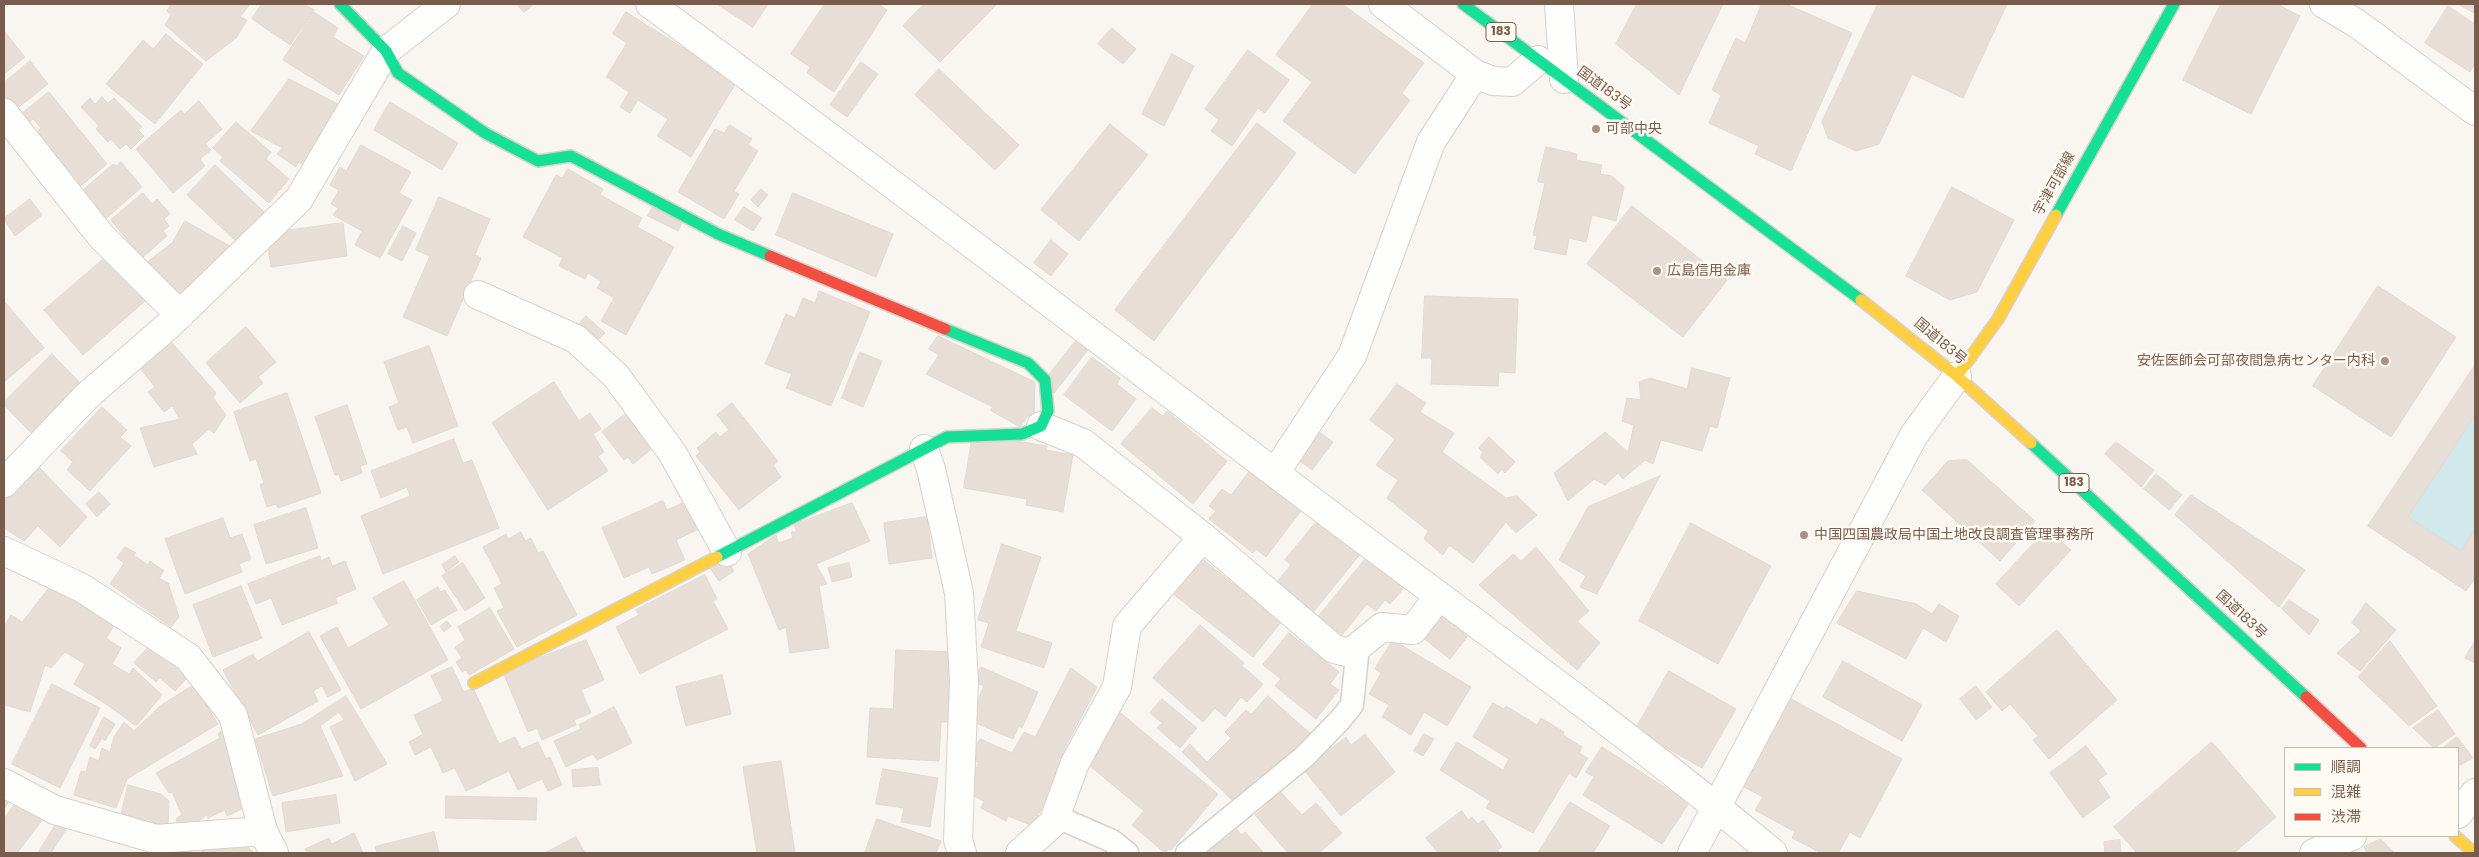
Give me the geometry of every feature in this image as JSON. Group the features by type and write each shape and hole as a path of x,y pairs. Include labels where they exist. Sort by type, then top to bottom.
{"main road":[{"path":"340,4 386,52 398,73 485,133 538,161 571,156 718,234 1028,363 1044,380 1048,411 1041,426 1022,434 947,437 474,683"},
{"name":"国道183号","path":"1463,4 1900,329 1957,376 2191,589 2360,747"},
{"name":"宇津可部線","path":"1957,376 1998,319 2174,4"},
{"path":"2456,837 2474,853"}],"street":[{"path":"4,483 88,395 180,315 299,199 386,52 446,4"},
{"path":"650,4 786,103 1439,596 1718,808 1772,853"},
{"path":"1383,4 1475,74 1493,81 1512,82 1538,60"},
{"path":"1559,4 1564,79"},
{"path":"2324,4 2356,23 2475,111"},
{"path":"1275,473 1352,356 1431,142 1475,74"},
{"path":"4,113 101,236 180,315"},
{"path":"478,295 576,339 616,376 674,454 727,552"},
{"path":"1692,853 1718,808 1914,435 1957,376"},
{"path":"1041,426 1083,443 1204,537 1334,649 1350,653 1382,627 1413,630 1439,596"},
{"path":"924,449 932,469 959,593 964,681 958,840 962,853"},
{"path":"1020,853 1053,823 1075,763 1117,687 1127,626 1204,537"},
{"path":"4,551 82,588 188,657 233,715 268,842 156,838 56,810 4,783"},
{"path":"2459,813 2475,793"},
{"path":"2314,853 2350,837"}],"lane":[{"path":"1187,853 1304,757 1340,720 1352,705 1358,646"},
{"path":"1055,816 1112,841 1127,853"}],"water":[{"path":"2475,415 2475,529 2461,551 2408,517"}],"building":[{"path":"172,4 250,4 240,17 247,20 236,38 206,61 165,25 171,15 167,11"},
{"path":"262,4 304,4 314,10 290,45 252,19"},
{"path":"517,4 534,4 524,12"},
{"path":"717,4 768,4 753,27"},
{"path":"825,4 878,4 887,10 834,92 807,73 810,67 791,54"},
{"path":"924,4 997,4 940,62 903,26"},
{"path":"1313,4 1342,4 1424,63 1402,93 1410,100 1355,174 1283,121 1312,82 1276,55"},
{"path":"1637,4 1723,4 1679,95 1616,44"},
{"path":"1762,4 1786,4 1852,33 1791,171 1755,154 1759,146 1709,123 1721,95 1712,90 1736,38 1745,43"},
{"path":"1878,4 2007,4 1963,98 1912,74 1879,144 1856,151 1828,138 1822,122"},
{"path":"2221,4 2277,4 2300,16 2251,114 2183,80"},
{"path":"2458,4 2475,4 2475,13"},
{"path":"2448,6 2475,24 2475,63 2470,72 2425,43"},
{"path":"314,12 338,28 333,37 364,56 339,95 283,60"},
{"path":"626,12 699,58 703,52 739,78 691,157 657,136 668,119 638,100 630,113 620,107 629,92 606,77 627,43 613,34"},
{"path":"1112,28 1136,49 1123,64 1098,44"},
{"path":"4,31 25,57 4,74"},
{"path":"166,34 203,64 155,124 106,84 143,40 153,49"},
{"path":"1248,50 1289,80 1265,113 1258,108 1232,146 1211,131 1219,120 1205,109"},
{"path":"1172,54 1194,66 1164,126 1142,114"},
{"path":"30,61 48,84 14,111 4,99 4,83"},
{"path":"861,62 878,74 847,117 830,105"},
{"path":"939,69 1019,145 995,170 915,95"},
{"path":"289,79 344,107 304,165 298,162 296,167 277,154 282,148 251,131"},
{"path":"49,92 107,164 75,191 31,137 41,128 33,119 26,125 19,116"},
{"path":"102,97 108,103 114,98 142,127 138,130 144,136 131,149 126,144 120,149 111,139 108,142 96,129 99,126 81,107 90,98 95,104"},
{"path":"199,101 222,129 205,144 211,150 200,159 205,166 173,193 136,149 181,110 184,114"},
{"path":"390,102 458,143 442,170 374,130"},
{"path":"236,122 271,152 266,159 289,179 269,203 220,161 223,157 213,148"},
{"path":"1257,123 1296,153 1154,341 1115,310"},
{"path":"1110,124 1148,155 1079,241 1041,210"},
{"path":"730,125 752,139 748,145 758,151 734,191 739,194 724,219 678,192 715,129 724,133"},
{"path":"361,145 411,172 399,193 412,200 380,258 355,245 362,231 333,215 338,208 331,204 339,190 330,185 340,167 346,171"},
{"path":"1546,147 1577,154 1576,160 1602,165 1600,174 1612,176 1624,187 1616,221 1592,215 1586,242 1569,238 1566,255 1534,249 1537,236 1533,235 1545,183 1538,182"},
{"path":"121,162 142,187 101,223 77,195 113,164 116,166"},
{"path":"215,165 264,212 253,224 257,228 241,246 187,195"},
{"path":"568,169 603,189 600,195 642,218 637,227 674,247 626,335 601,321 614,298 597,288 601,281 588,273 585,279 559,266 563,258 523,237 556,175 562,178"},
{"path":"1952,187 2014,220 1977,292 1950,300 1906,276"},
{"path":"761,189 768,195 758,207 751,200"},
{"path":"143,193 152,204 157,199 170,214 164,219 169,226 163,231 167,236 142,258 111,220"},
{"path":"793,193 893,234 876,277 776,235"},
{"path":"439,197 490,219 475,255 481,258 447,336 403,317 430,256 416,250"},
{"path":"30,199 42,215 15,236 4,219"},
{"path":"653,206 683,221 678,231 648,216"},
{"path":"1632,206 1727,280 1683,337 1587,264"},
{"path":"744,207 762,218 753,231 735,220"},
{"path":"185,221 235,249 179,304 142,266 172,243"},
{"path":"343,223 347,256 271,267 267,240 278,239 278,232"},
{"path":"403,226 416,233 402,261 388,254"},
{"path":"1051,240 1068,254 1051,276 1034,263"},
{"path":"106,257 145,301 83,355 44,310"},
{"name":"安佐医師会可部夜間急病センター内科","path":"2378,286 2456,337 2391,437 2313,386"},
{"path":"819,291 870,312 831,406 786,388 792,374 765,364 786,314 795,318 803,298 815,303"},
{"path":"1425,296 1518,299 1515,373 1499,372 1498,386 1431,384 1432,358 1422,358"},
{"path":"4,301 44,348 4,382"},
{"path":"586,316 605,333 597,341 579,324"},
{"path":"246,327 276,362 258,377 263,383 240,403 206,363"},
{"path":"938,336 1035,382 1034,420 1029,415 1020,427 990,410 993,407 926,374 939,355 929,349"},
{"path":"1079,337 1091,346 1054,393 1047,377"},
{"path":"168,338 216,393 213,398 226,415 214,433 209,429 192,444 197,454 154,467 140,428 180,419 172,406 164,412 148,392 155,387 137,364"},
{"path":"429,346 458,426 413,443 407,427 398,430 389,407 399,403 384,362"},
{"path":"860,352 882,361 863,407 842,398"},
{"path":"52,354 82,385 33,435 4,405 4,402"},
{"path":"1092,357 1120,378 1117,384 1136,399 1112,431 1064,395"},
{"path":"2475,365 2475,415 2408,517 2461,551 2475,529 2475,578 2466,591 2368,526"},
{"path":"1692,368 1730,378 1717,428 1710,426 1702,451 1661,440 1653,464 1645,460 1623,479 1618,473 1605,485 1594,479 1568,501 1554,473 1605,432 1628,452 1634,425 1622,421 1627,398 1641,400 1639,382 1650,378 1687,389"},
{"path":"554,382 579,421 590,413 601,429 593,434 604,452 598,456 608,471 548,510 492,423"},
{"path":"1397,384 1426,403 1420,412 1454,433 1442,452 1506,498 1517,496 1537,515 1516,533 1506,522 1473,563 1449,545 1443,555 1424,539 1428,531 1387,498 1398,480 1376,465 1395,439 1370,420"},
{"path":"287,393 321,493 278,508 276,504 267,507 260,485 264,483 256,459 250,461 234,412"},
{"path":"732,403 778,461 773,465 781,477 739,510 696,456 700,452 697,448 716,432 720,437 729,430 717,415"},
{"path":"347,405 367,464 360,466 362,473 341,481 339,474 335,475 315,417"},
{"path":"102,407 127,430 120,437 131,446 90,491 67,470 73,462 61,451"},
{"path":"1152,408 1163,416 1167,411 1227,461 1193,504 1121,444"},
{"path":"632,409 659,443 633,464 628,457 624,460 602,432"},
{"path":"1314,428 1333,442 1312,470 1293,456"},
{"path":"1489,437 1515,462 1505,473 1502,469 1498,474 1480,457 1483,452 1479,448"},
{"path":"454,439 463,463 472,460 499,528 383,574 361,516 410,496 407,487 381,498 371,471"},
{"path":"972,440 1010,440 1047,446 1046,450 1073,455 1063,512 1026,505 1027,499 964,488"},
{"path":"2116,442 2154,470 2141,487 2105,454"},
{"path":"1967,460 2035,521 2000,561 1922,490 1948,461"},
{"path":"34,462 87,517 60,547 38,526 24,541 4,528 4,495"},
{"path":"1253,467 1304,507 1266,557 1256,549 1253,553 1209,519 1216,511 1209,506 1222,489 1231,495"},
{"path":"2156,474 2182,495 2169,510 2144,489"},
{"path":"1660,476 1597,594 1580,587 1586,576 1559,560 1588,507"},
{"path":"99,492 110,504 97,517 86,504"},
{"path":"2191,495 2305,570 2279,607 2175,515"},
{"path":"663,501 667,510 687,501 699,529 676,540 685,560 652,574 649,567 624,578 602,528"},
{"path":"852,503 870,541 816,564 827,584 819,586 829,648 790,653 786,627 779,630 748,554 776,535 778,543 793,538 791,532 797,532 794,525"},
{"path":"306,508 318,548 266,564 254,525"},
{"path":"927,517 932,558 889,564 884,523"},
{"path":"223,518 230,538 242,534 251,559 239,564 242,572 185,594 165,539"},
{"path":"1319,519 1361,553 1311,615 1274,585 1291,565 1285,560"},
{"path":"1691,523 1771,566 1718,664 1639,621"},
{"path":"2047,529 2071,550 2019,606 1996,584"},
{"path":"521,532 525,541 531,538 538,553 543,551 577,615 517,647 497,611 504,608 494,588 502,584 483,547 506,534 508,539"},
{"path":"1002,544 1041,557 1016,631 1052,643 1044,668 981,647 989,623 978,620"},
{"path":"125,547 136,553 134,555 148,565 150,561 164,571 159,578 168,583 179,617 171,627 110,584 124,563 117,558"},
{"path":"1536,547 1589,611 1577,621 1600,643 1577,670 1479,585 1513,554 1521,561"},
{"path":"320,556 321,561 329,557 332,566 345,561 356,589 335,598 338,603 282,625 271,598 256,604 248,584"},
{"path":"455,556 459,562 446,572 442,565"},
{"path":"1200,557 1281,622 1253,657 1172,593"},
{"path":"1367,557 1404,588 1390,604 1385,600 1376,611 1367,604 1342,635 1319,616"},
{"path":"726,558 734,571 719,581 710,568"},
{"path":"463,563 485,598 465,611 442,576"},
{"path":"849,563 852,577 832,582 828,568"},
{"path":"705,575 717,599 713,601 728,629 640,674 616,627 639,615 636,610"},
{"path":"404,581 448,660 361,709 320,636 337,627 348,648 389,625 373,598"},
{"path":"241,586 262,638 213,657 193,605"},
{"path":"50,587 118,620 106,638 121,648 112,664 129,674 133,668 162,695 136,726 74,684 85,664 65,652 51,668 45,665 30,712 4,705 4,627 11,615 22,622"},
{"path":"438,587 440,592 445,590 457,610 431,625 417,600"},
{"path":"1857,591 1916,604 1932,614 1939,604 1959,616 1946,642 1923,628 1906,659 1837,623"},
{"path":"2289,600 2319,620 2309,635 2282,609"},
{"path":"2366,603 2396,630 2360,671 2337,653 2361,631 2352,623"},
{"path":"490,608 514,649 469,675 466,670 462,672 456,662 462,658 455,647 465,640 458,627"},
{"path":"1442,611 1470,633 1450,659 1422,637"},
{"path":"447,621 451,626 444,632 440,627"},
{"path":"1200,625 1244,663 1241,665 1263,684 1247,702 1241,697 1225,717 1215,708 1203,722 1153,678"},
{"path":"2057,630 2117,700 2049,759 2033,740 2038,736 2010,704 2002,711 1986,692"},
{"path":"309,632 341,690 328,697 322,686 313,691 318,701 258,735 223,670 253,654 257,661"},
{"path":"1289,633 1339,672 1330,684 1339,690 1316,719 1275,686 1281,679 1263,665"},
{"path":"586,640 604,680 581,690 591,713 574,720 576,725 542,740 537,728 528,732 503,672"},
{"path":"1393,640 1471,687 1447,726 1424,712 1411,735 1382,717 1389,705 1369,694 1381,673 1375,669"},
{"path":"154,641 189,676 175,691 160,678 156,682 134,663"},
{"path":"2390,641 2437,706 2409,726 2358,677"},
{"path":"2475,641 2475,663 2465,658"},
{"path":"896,650 956,652 952,722 941,722 939,761 867,757 870,708 893,709"},
{"path":"1843,661 1922,705 1902,741 1823,697"},
{"path":"452,667 464,692 473,688 499,744 515,737 521,749 538,742 546,759 550,757 562,785 548,791 542,779 518,790 509,771 466,791 455,768 443,773 431,747 415,755 409,742 423,734 414,715 443,701 431,676"},
{"path":"981,667 1038,692 1022,728 1019,726 1013,739 969,720 984,686 974,682"},
{"path":"1071,668 1097,687 1064,750 1057,776 1033,826 1008,816 1006,821 981,808 984,801 964,791 979,763 970,757 980,739 1012,753 1024,732 1035,737"},
{"path":"1669,671 1736,709 1702,768 1635,730"},
{"path":"722,675 731,714 686,726 676,687"},
{"path":"52,684 100,708 60,788 12,764"},
{"path":"194,685 218,724 127,779 116,808 74,795 81,771 86,772 90,757 99,761 102,748 110,752 114,737 124,722 134,731 160,706"},
{"path":"1976,686 1992,707 1976,720 1960,699"},
{"path":"346,696 387,764 355,781 330,727 344,720 339,712 320,726 343,776 273,796 255,739 302,724"},
{"path":"1268,696 1312,735 1266,782 1259,776 1234,802 1182,752 1190,744 1207,762 1231,738 1225,732 1246,710 1251,714"},
{"path":"1162,699 1197,728 1180,748 1157,728 1162,723 1150,713"},
{"path":"1791,699 1902,759 1860,838 1850,832 1838,853 1821,853 1792,838 1795,832 1755,810 1763,797 1744,787"},
{"path":"1493,703 1504,709 1506,706 1537,725 1541,718 1564,732 1563,735 1582,747 1579,753 1588,758 1576,778 1569,773 1533,833 1486,808 1490,801 1440,770 1457,742 1503,770 1509,759 1473,737"},
{"path":"1111,705 1218,794 1171,850 1169,849 1165,853 1132,825 1144,811 1083,760"},
{"path":"614,707 632,743 597,760 593,754 566,767 554,741 581,729 579,725"},
{"path":"2438,710 2455,734 2433,747 2413,728"},
{"path":"104,717 115,724 105,741 102,738 95,749 90,746"},
{"path":"225,727 252,804 227,816 225,810 208,818 207,815 191,826 176,827 177,818 182,815 172,792 169,793 156,773 220,738 218,734"},
{"path":"1365,734 1395,772 1341,816 1304,770 1346,737 1351,745"},
{"path":"1424,734 1434,739 1423,756 1414,751"},
{"path":"2457,737 2473,758 2459,765 2459,747 2444,747"},
{"path":"2212,742 2276,817 2234,853 2137,853 2114,827"},
{"path":"2086,746 2107,774 2098,780 2110,797 2083,818 2050,773"},
{"path":"1602,747 1689,803 1662,844 1583,795 1594,777 1586,772"},
{"path":"781,761 795,853 757,853 743,767"},
{"path":"598,768 600,785 573,787 572,770"},
{"path":"883,769 938,778 930,827 901,822 904,808 876,804"},
{"path":"128,785 161,794 169,801 168,827 121,817"},
{"path":"1277,788 1302,815 1316,803 1342,833 1319,853 1288,853 1255,815 1269,803 1265,799"},
{"path":"336,795 340,823 286,832 282,803"},
{"path":"446,796 537,798 536,820 446,818"},
{"path":"4,797 9,801 4,809"},
{"path":"18,800 43,819 17,853 4,853 4,819"},
{"path":"1570,802 1610,826 1593,853 1538,853"},
{"path":"1462,811 1468,820 1472,817 1478,824 1483,820 1502,847 1497,850 1500,853 1438,853 1426,838"},
{"path":"60,818 70,823 51,853 38,853"},
{"path":"877,819 941,841 936,853 865,853"},
{"path":"1236,829 1242,835 1245,832 1264,853 1199,853 1220,834 1224,840"},
{"path":"434,832 439,853 377,853 375,847"},
{"path":"354,833 363,853 307,853 305,849 329,838 331,844"},
{"path":"576,837 585,853 545,853"},
{"path":"2381,839 2394,853 2367,853 2364,847"},
{"path":"230,840 238,848 244,843 254,853 200,853 213,841 221,849"},
{"path":"2120,840 2121,853 2105,853 2104,842"},
{"path":"181,841 193,853 173,853"}],"traffic: fast":[{"path":"340,4 386,51 398,73 485,133 538,161 571,156 718,234 770,256"},
{"path":"1463,4 1861,300"},
{"path":"2056,215 2174,4"},
{"path":"717,557 947,437 1022,434 1041,426 1048,411 1045,380 1028,363 945,329"},
{"path":"2031,443 2306,697"}],"traffic: slow":[{"path":"1957,376 1998,319 2056,215"},
{"path":"1861,300 1957,376 2031,443"},
{"path":"474,683 717,557"},
{"path":"2456,837 2474,853"}],"traffic: jam":[{"path":"770,256 945,329"},
{"path":"2306,697 2360,747"}],"place":[{"name":"可部中央","path":"1596,129"},
{"name":"広島信用金庫","path":"1657,271"},
{"name":"安佐医師会可部夜間急病センター内科","path":"2385,361"},
{"name":"中国四国農政局中国土地改良調査管理事務所","path":"1804,535"}]}
